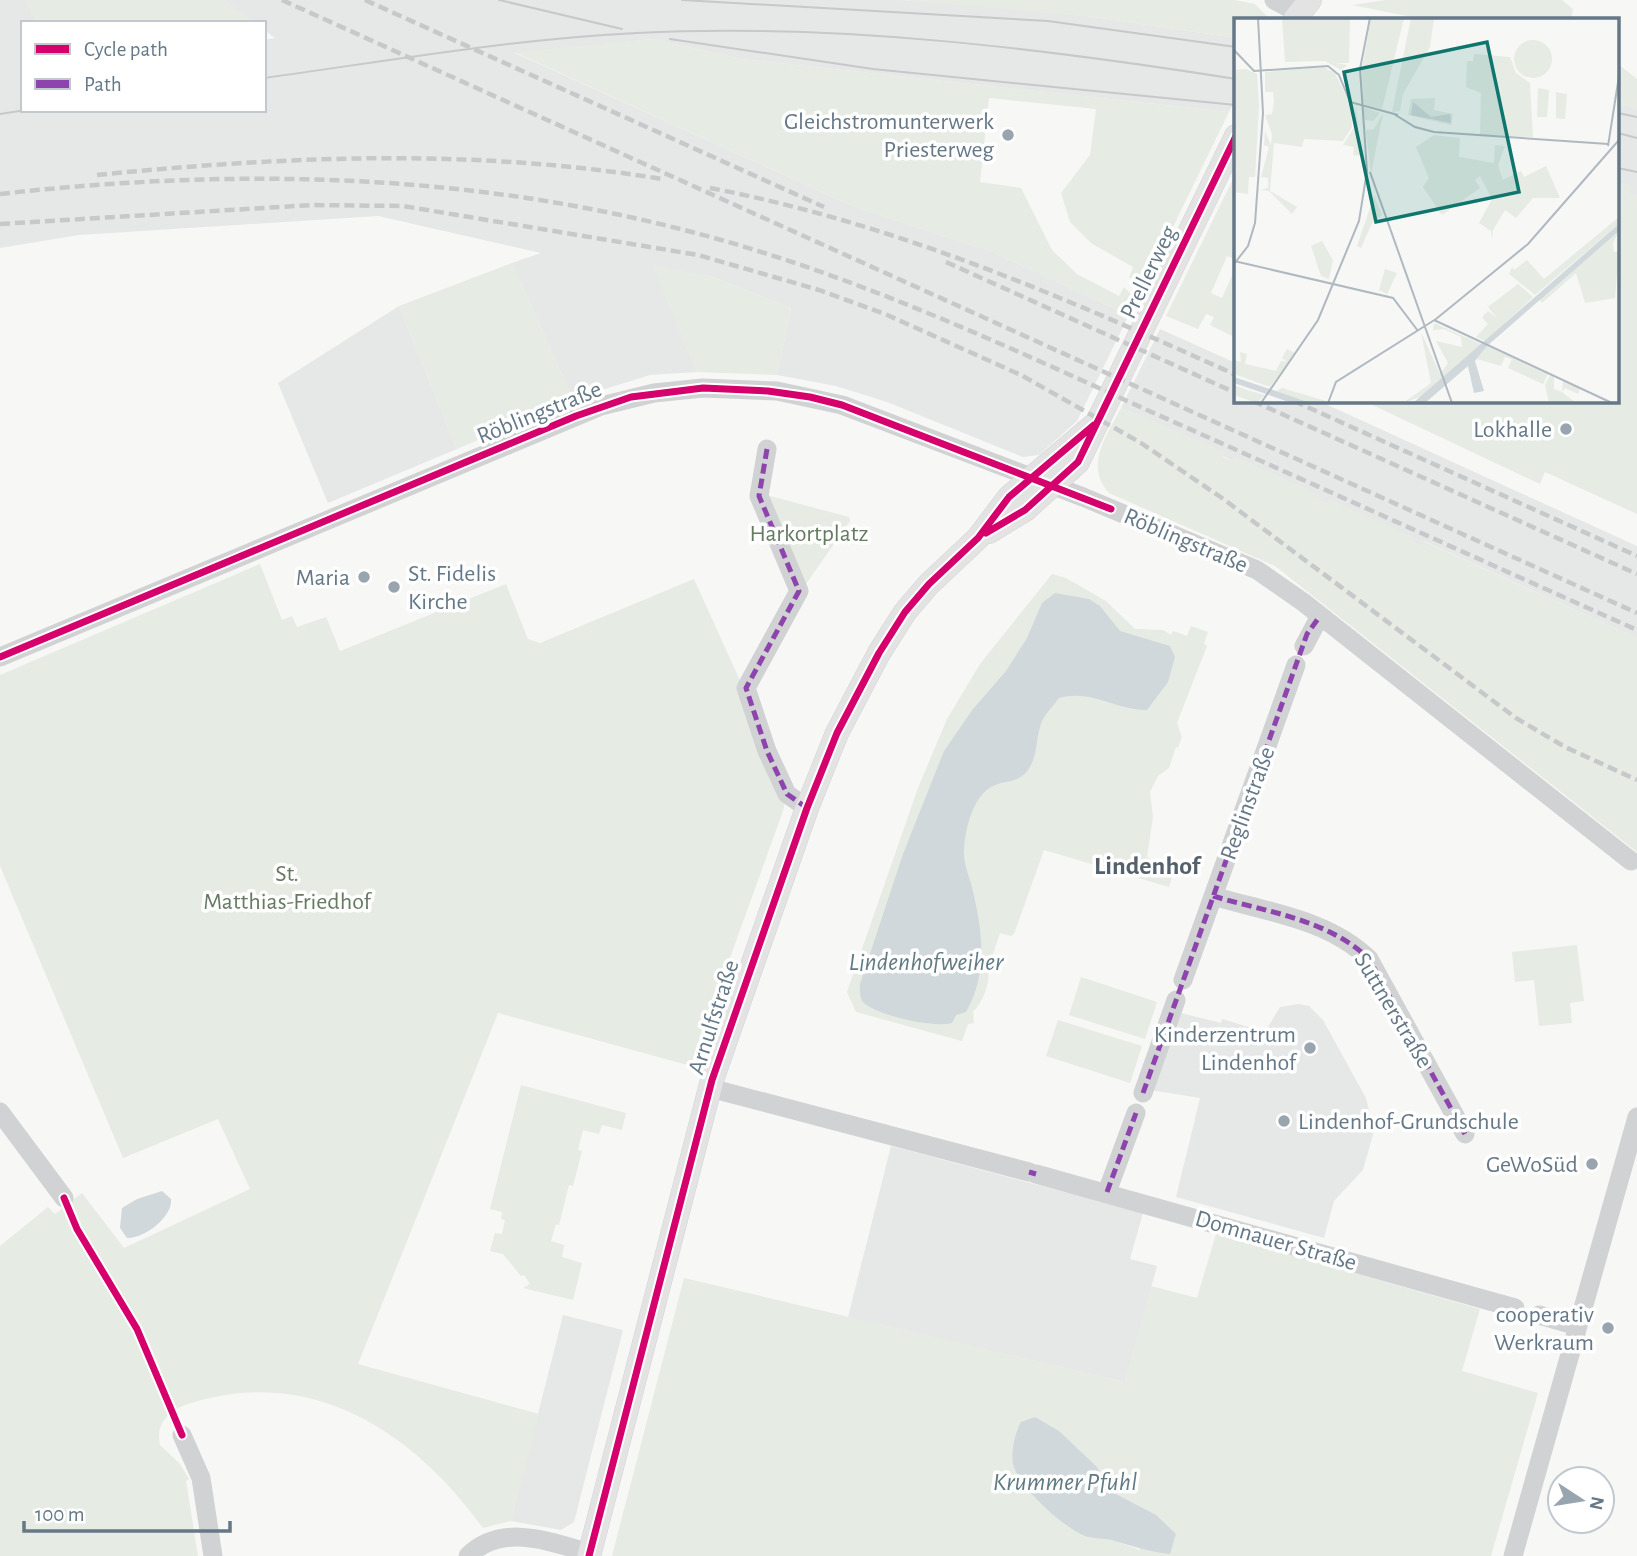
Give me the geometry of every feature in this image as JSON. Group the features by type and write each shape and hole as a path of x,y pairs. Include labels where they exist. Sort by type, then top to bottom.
{"main road":[{"name":"Prellerweg","path":"1042,482 1094,425 1234,139"},
{"name":"Arnulfstraße","path":"589,1554 710,1088 807,808 837,733 879,653 905,612 929,584 978,538 1009,497 1042,482"}],"street":[{"path":"1275,0 1301,11"},
{"name":"Röblingstraße","path":"0,657 576,416 654,393 740,388 810,397 842,405 1042,482 1268,575 1631,861"},
{"path":"767,449 759,496 799,592 746,688 767,751 787,794 807,808"},
{"path":"1304,646 1320,616"},
{"name":"Reglinstraße","path":"1183,980 1296,665"},
{"name":"Suttnerstraße","path":"1213,896 1316,926 1353,943 1369,959 1465,1133"},
{"path":"1143,1093 1176,1000"},
{"name":"Domnauer Straße","path":"710,1088 1107,1192 1515,1308"},
{"path":"0,1112 64,1198"},
{"path":"1107,1192 1136,1113"},
{"path":"1513,1556 1637,1117"},
{"path":"1539,1315 1578,1326"},
{"path":"182,1435 201,1478 213,1556"},
{"path":"467,1556 490,1541 516,1536 589,1554"}],"shaded area":[{"path":"0,0 26,0 36,21 21,21 21,112 266,112 266,40 275,38 266,31 266,21 251,21 223,0 900,0 1094,17 1234,38 1234,102 1229,112 741,59 653,39 515,53 855,207 992,252 1129,315 1077,421 1039,455 1023,457 887,402 836,386 777,375 791,308 713,277 653,266 697,372 650,375 573,399 512,263 541,253 378,216 79,235 0,248"},
{"path":"1620,105 1637,109 1637,196 1629,195 1631,186 1620,183"},
{"path":"399,306 457,449 328,503 278,383"},
{"path":"1160,329 1234,362 1234,402 1321,402 1637,546 1637,638 1424,541 1421,546 1410,542 1412,537 1329,500 1327,504 1318,500 1319,495 1235,457 1232,461 1223,456 1224,452 1121,408"},
{"name":"Lindenhof-Grundschule","path":"1298,1004 1309,1006 1323,1020 1366,1098 1374,1131 1363,1170 1334,1201 1324,1238 1176,1197 1200,1098 1150,1090 1177,1012 1221,1023 1222,1019 1265,1032 1280,1007"},
{"path":"891,1146 1143,1213 1130,1259 1157,1266 1125,1382 848,1317"},
{"path":"563,1315 623,1330 574,1522 561,1530 511,1521"}],"green space":[{"path":"26,0 223,0 251,21 36,21"},
{"path":"900,0 1234,0 1255,4 1269,18 1234,18 1234,38 1094,17"},
{"path":"1386,0 1562,0 1573,9 1571,18 1417,18 1352,5"},
{"path":"653,39 741,59 1229,112 1148,278 1129,278 1133,267 1091,243 1070,222 1061,193 1090,155 1096,109 989,98 980,182 1021,188 1052,250 1077,274 1119,296 1124,287 1137,300 1129,315 992,252 855,207 514,52"},
{"path":"1620,66 1637,79 1637,109 1620,105"},
{"path":"1234,177 1234,259 1227,256 1211,293 1222,298 1234,271 1234,337 1210,325 1214,317 1206,314 1198,329 1166,316"},
{"name":"Lokhalle","path":"1620,183 1632,186 1629,195 1637,196 1637,514 1545,472 1540,484 1366,402 1620,402"},
{"path":"512,263 573,399 457,449 399,306"},
{"path":"652,265 713,277 791,308 777,375 697,372"},
{"path":"1121,408 1225,452 1223,457 1232,461 1235,457 1320,495 1318,500 1327,504 1329,499 1412,536 1410,542 1421,546 1423,541 1637,638 1637,852 1275,566 1109,493 1098,472 1098,461 1104,440"},
{"name":"Harkortplatz","path":"770,496 849,517 850,521 806,584 769,503"},
{"name":"St. Matthias-Friedhof","path":"260,564 282,620 292,616 297,627 326,617 340,651 506,584 528,639 540,643 694,579 742,685 786,797 783,811 691,1066 498,1013 358,1364 539,1414 511,1521 483,1528 456,1494 425,1463 392,1436 356,1415 318,1401 278,1393 235,1394 183,1406 166,1418 160,1430 160,1445 180,1464 189,1479 186,1481 198,1556 0,1556 0,1246 48,1207 55,1214 82,1193 124,1248 250,1189 218,1119 123,1158 0,866 0,675"},
{"path":"1052,574 1066,578 1106,601 1135,629 1163,630 1171,635 1173,631 1187,636 1191,626 1208,632 1204,644 1207,646 1177,723 1182,737 1169,768 1158,776 1150,792 1153,817 1147,857 1173,873 1169,887 1044,850 1014,934 1011,936 1000,933 992,957 995,961 988,969 985,992 980,1004 973,1011 974,1023 968,1024 962,1041 856,1012 847,992 918,788 947,719 980,664"},
{"path":"1577,945 1584,1001 1570,1003 1572,1023 1539,1026 1534,980 1515,982 1512,952"},
{"path":"1081,977 1157,1002 1145,1039 1069,1015"},
{"path":"1058,1020 1142,1046 1130,1083 1046,1056"},
{"path":"521,1085 626,1113 622,1130 602,1125 599,1134 583,1130 578,1150 582,1151 573,1186 569,1185 559,1225 556,1224 551,1241 564,1245 562,1257 582,1263 573,1300 523,1288 530,1284 524,1275 521,1276 503,1254 490,1251 495,1233 502,1234 505,1220 501,1219 502,1212 490,1209"},
{"path":"1216,1234 1480,1309 1462,1371 1538,1393 1491,1556 612,1556 684,1278 1125,1382 1151,1286 1197,1298","holes":["1017,1428 1078,1451 1097,1467 1140,1550 1111,1539 1086,1536 1014,1464"]}],"water":[{"name":"Lindenhofweiher","path":"1055,593 1089,599 1100,606 1120,631 1170,646 1175,657 1168,682 1147,710 1082,696 1059,698 1043,719 1034,758 1028,770 1017,779 995,785 981,796 966,832 965,864 979,919 981,966 966,1012 956,1015 952,1023 943,1024 895,1017 865,1004 860,995 860,984 903,854 944,751 973,709 1006,671 1027,638 1042,603"},
{"path":"162,1191 171,1199 162,1220 149,1231 127,1238 120,1228 122,1208 137,1199"},
{"name":"Krummer Pfuhl","path":"1035,1417 1059,1431 1097,1467 1110,1491 1156,1515 1176,1534 1170,1554 1085,1536 1043,1506 1024,1484 1013,1464 1014,1442 1019,1426 1021,1422"}],"tram line":[{"path":"499,0 622,29"},
{"path":"682,0 1048,21 1234,47"},
{"path":"266,78 543,40 712,31 862,35 938,41 1087,57 1234,79"},
{"path":"670,39 873,69 1234,105"},
{"path":"0,114 21,111"},
{"path":"1620,113 1637,117"},
{"path":"1620,134 1637,138"},
{"path":"1620,168 1637,172"}],"railway":[{"path":"282,0 1637,613"},
{"path":"365,0 824,207"},
{"path":"97,175 238,163 379,158 521,163 662,179"},
{"path":"0,194 173,181 346,181 518,197 603,211 688,231 806,267 921,310 1637,630"},
{"path":"710,188 846,221 912,242 1043,291 1234,374"},
{"path":"0,224 312,205 403,206 698,255 819,290 885,314 1021,375 1141,443 1222,498 1516,718 1565,747 1637,780"},
{"path":"946,262 1234,392"},
{"path":"1255,402 1637,574"},
{"path":"1296,402 1637,556"}],"marked path":[{"path":"767,449 759,496 799,591 746,688 767,751 787,794 807,808"},
{"path":"1143,1093 1307,634 1320,616"},
{"path":"1213,896 1316,926 1353,945 1369,959 1465,1134"},
{"path":"1107,1192 1136,1113"},
{"path":"1029,1172 1036,1174"}],"cycle path":[{"path":"986,533 1025,510 1078,462 1234,140"},
{"path":"0,657 576,416 631,397 703,388 768,391 810,397 842,405 1111,509"},
{"path":"589,1556 712,1080 807,808 837,733 879,653 905,612 929,584 978,538 1009,497 1094,425"},
{"path":"64,1198 77,1229 137,1329 182,1435"}],"place":[{"name":"Gleichstromunterwerk Priesterweg","path":"1008,135"},
{"name":"Lokhalle","path":"1566,429"},
{"name":"Maria","path":"364,577"},
{"name":"St. Fidelis Kirche","path":"394,587"},
{"name":"Kinderzentrum Lindenhof","path":"1310,1048"},
{"name":"Lindenhof-Grundschule","path":"1284,1121"},
{"name":"GeWoSüd","path":"1592,1164"},
{"name":"cooperativ Werkraum","path":"1608,1328"}],"district":[{"name":"Lindenhof","path":"1147,865"}]}
